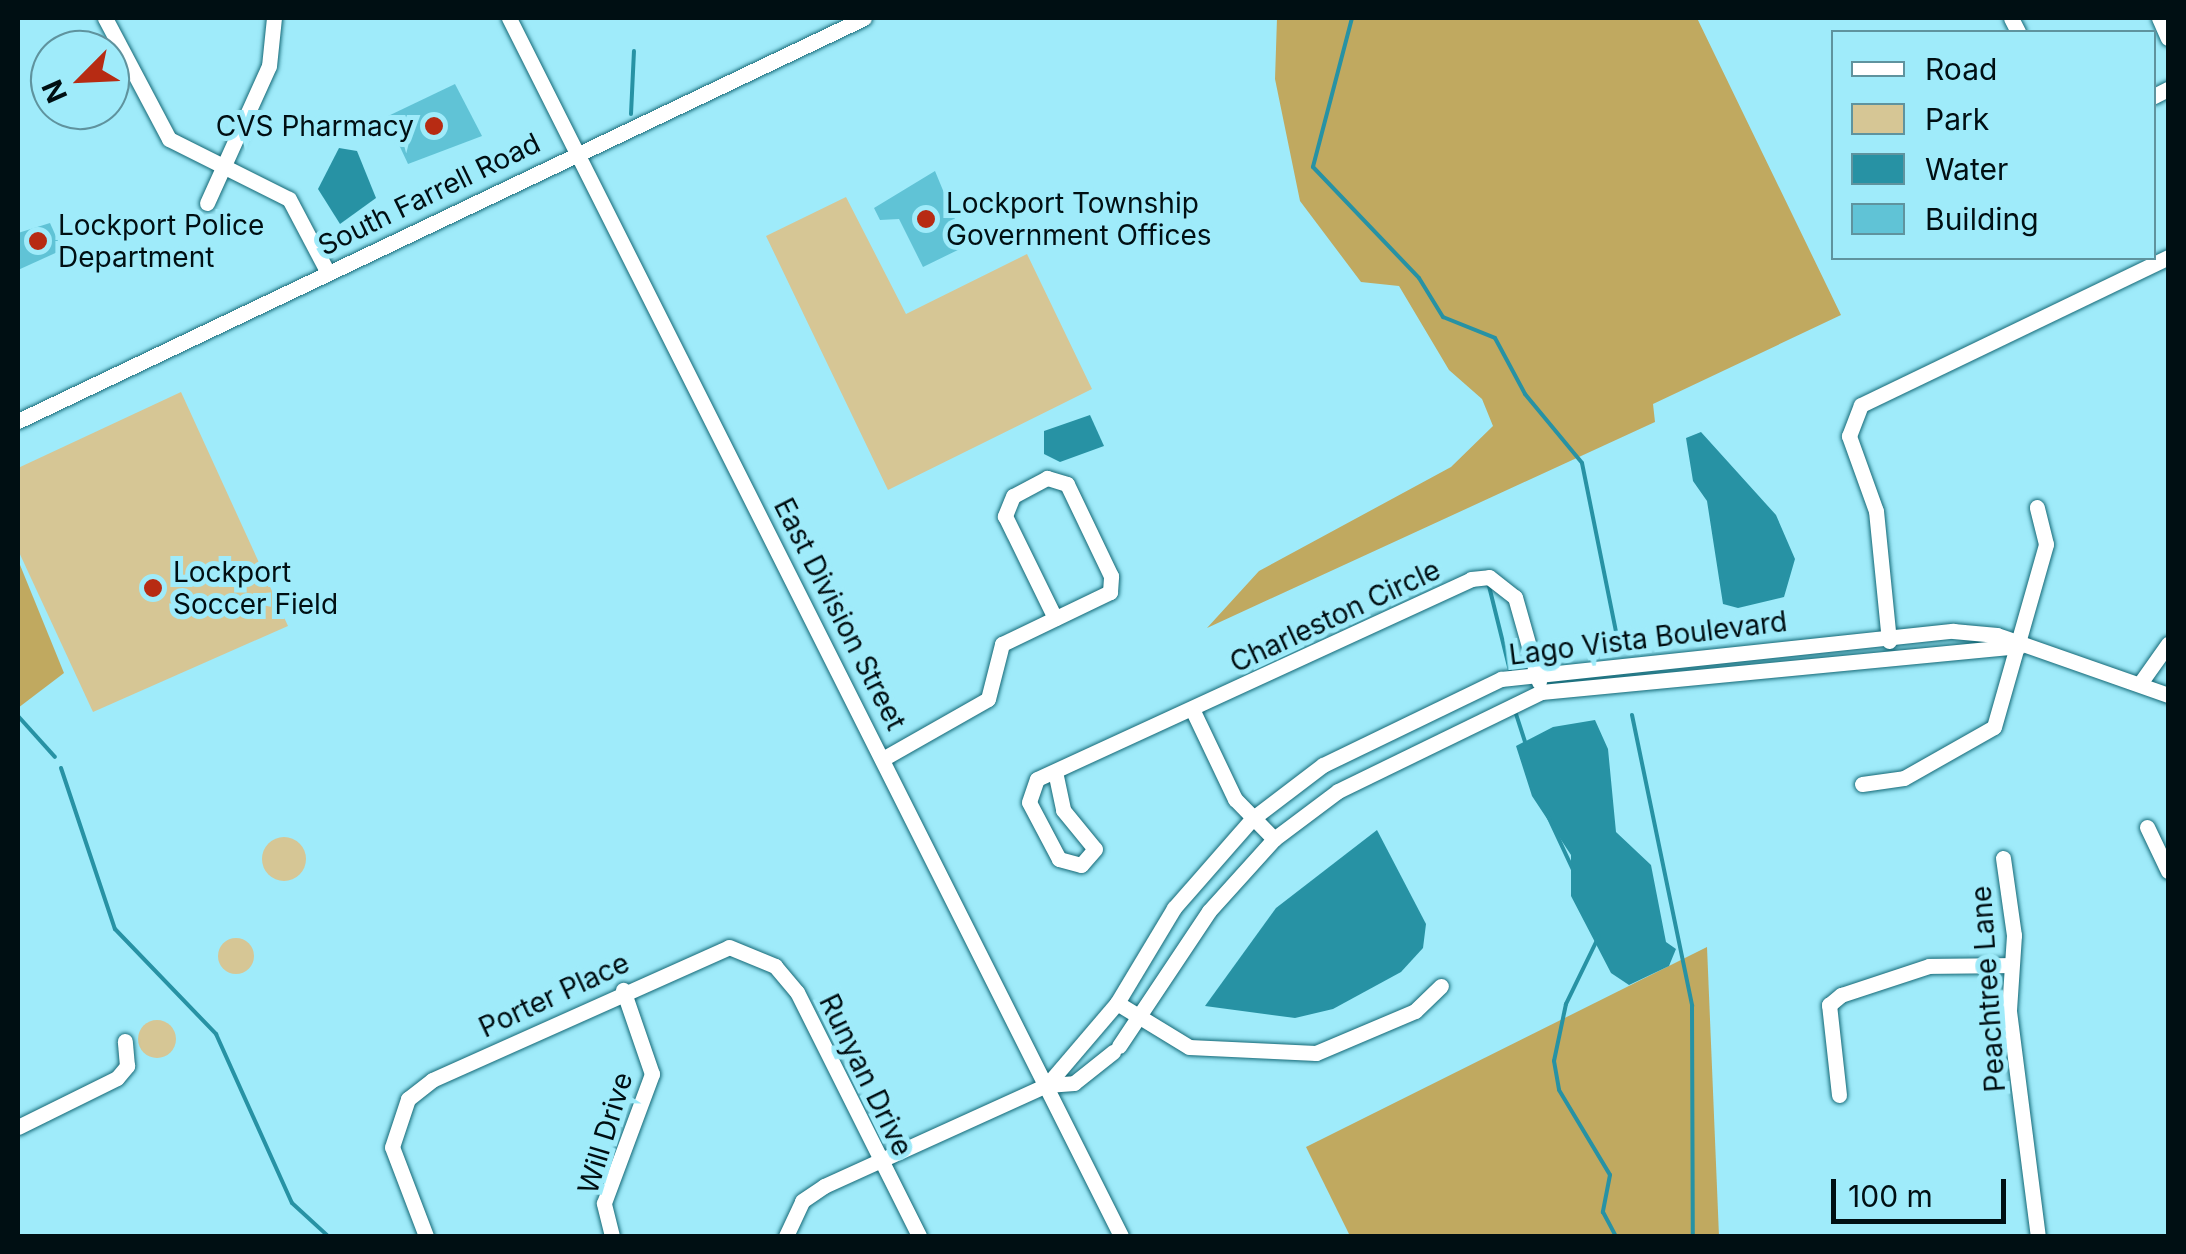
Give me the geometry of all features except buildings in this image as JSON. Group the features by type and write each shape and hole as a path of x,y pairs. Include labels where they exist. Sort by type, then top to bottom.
{"street":[{"path":"104,18 153,119 170,139 289,199 326,272"},
{"path":"207,203 269,66 274,18"},
{"name":"East Division Street","path":"509,18 574,152 886,756 1121,1236"},
{"name":"South Farrell Road","path":"18,420 574,152 864,18"},
{"path":"2159,18 2168,38"},
{"path":"1890,656 1876,511 1850,436 1852,420 1874,394 2168,257"},
{"path":"886,756 988,699 1002,644 1055,618 1113,583 1066,484 1047,478 1012,496 1005,516 1055,618"},
{"path":"1862,784 1904,778 1994,727 2046,544 2037,506"},
{"name":"Charleston Circle","path":"1056,776 1471,579 1489,577 1515,597 1541,692"},
{"name":"Lago Vista Boulevard","path":"1047,1085 1117,1003 1174,908 1252,819 1366,742 1502,679 1537,672 1953,630 2020,646 2168,693"},
{"path":"2142,682 2168,644"},
{"name":"Lago Vista Boulevard","path":"1047,1085 1074,1084 1116,1049 1209,910 1274,838 1338,791 1541,692 2020,646"},
{"path":"1193,711 1252,819 1274,838"},
{"path":"1056,776 1062,810 1095,849 1082,866 1059,859 1029,802 1037,779 1056,776"},
{"path":"2147,827 2168,871"},
{"name":"Peachtree Lane","path":"2003,858 2011,965 2010,1024 2038,1236"},
{"name":"Porter Place","path":"426,1236 400,1182 395,1120 432,1080 699,954 751,950"},
{"name":"Runyan Drive","path":"751,950 797,992 918,1236"},
{"path":"1839,1094 1828,1005 1841,994 1929,966 2011,965"},
{"path":"1117,1003 1189,1046 1316,1053 1415,1011 1441,986"},
{"name":"Will Drive","path":"612,1236 604,1203 652,1074 623,990"},
{"path":"18,1127 117,1078 127,1066 125,1041"},
{"path":"1079,1051 1094,1070"},
{"path":"786,1236 802,1201 879,1160 1047,1085"}],"green space":[{"path":"846,197 906,314 1027,254 1092,389 888,490 766,236"},
{"name":"Lockport Soccer Field","path":"181,392 288,626 93,712 18,550 18,468"},
{"path":"284,837 300,843 306,859 300,875 284,881 268,875 262,859 268,843"},
{"path":"236,938 248,944 254,956 248,968 236,974 224,968 218,956 224,944"},
{"path":"157,1020 170,1026 176,1039 170,1052 157,1058 144,1052 138,1039 144,1026"}],"shaded area":[{"path":"1277,18 1697,18 1841,315 1653,404 1655,422 1207,628 1259,571 1451,467 1493,426 1482,399 1449,370 1399,286 1361,282 1300,201 1275,79"},
{"path":"18,560 64,673 18,708"},
{"path":"1707,947 1719,1236 1350,1236 1306,1147"}],"water":[{"path":"339,148 357,151 376,198 340,224 318,189"},
{"path":"1090,415 1104,446 1060,462 1044,454 1044,431"},
{"path":"1701,432 1776,515 1795,559 1784,597 1738,608 1723,604 1707,501 1693,481 1686,438"},
{"path":"1595,720 1608,749 1616,832 1651,865 1666,942 1676,949 1669,966 1629,985 1611,973 1571,896 1571,855 1532,796 1516,746 1553,727"},
{"path":"1377,830 1426,924 1423,948 1401,972 1333,1009 1295,1018 1205,1006 1276,908"}],"waterway":[{"path":"1352,18 1313,167 1419,278 1443,317 1495,338 1525,394 1582,463 1618,641"},
{"path":"631,114 634,51"},
{"path":"1488,582 1510,671"},
{"path":"1516,714 1525,742"},
{"path":"1632,715 1692,1006 1693,1236"},
{"path":"18,716 55,757"},
{"path":"61,768 115,929 216,1034 292,1203 328,1236"},
{"path":"1547,814 1574,872"},
{"path":"1599,936 1566,1004 1554,1061 1559,1090 1610,1175 1603,1212 1616,1236"}],"place":[{"name":"CVS Pharmacy","path":"434,126"},
{"name":"Lockport Township Government Offices","path":"926,219"},
{"name":"Lockport Police Department","path":"38,241"},
{"name":"Lockport Soccer Field","path":"153,588"}]}
